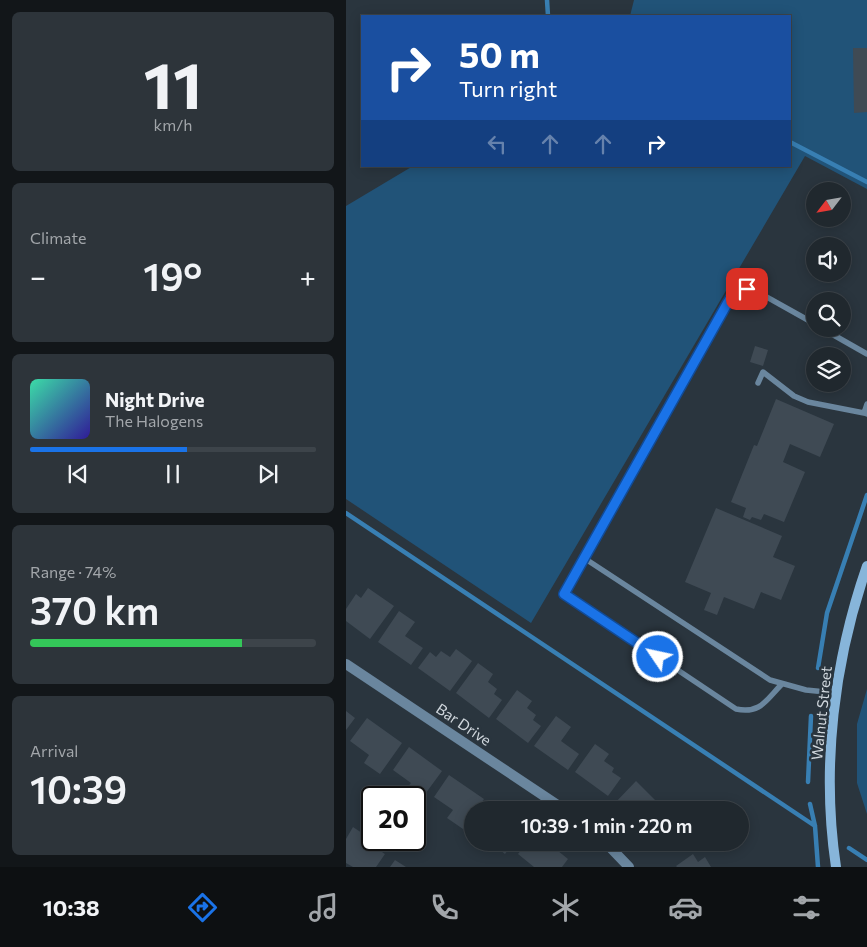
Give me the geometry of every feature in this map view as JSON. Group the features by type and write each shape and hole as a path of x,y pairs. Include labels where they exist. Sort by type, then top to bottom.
{"street":[{"name":"Walnut Street","path":"836,867 832,830 831,762 836,693 849,627 867,566"},
{"name":"Bar Drive","path":"346,664 552,801"},
{"path":"614,851 629,867"}],"lane":[{"path":"782,684 760,707 748,712 736,709 564,594 734,292 747,289 756,291 806,319"},
{"path":"837,337 867,354"},
{"path":"758,384 763,372 794,396 808,402 865,413 867,404"},
{"path":"584,558 770,680 806,690 836,693"}],"shaded area":[{"path":"634,0 867,0 867,189 805,156 531,623 346,499 346,206 411,167 791,167 791,15 630,15"},
{"path":"867,689 867,814 857,783 857,724"}],"building":[{"path":"853,48 867,48 867,112 854,113"},
{"path":"755,346 768,350 763,366 750,362"},
{"path":"776,399 834,424 820,457 790,444 783,462 805,472 784,522 764,514 761,520 752,517 750,520 743,517 746,508 731,502 754,445 757,446"},
{"path":"716,508 782,536 773,557 795,566 781,600 761,592 754,609 724,597 717,615 704,610 711,593 685,582"},
{"path":"368,588 394,606 370,639 346,621 346,609 356,594 361,598"},
{"path":"399,611 415,622 405,636 423,648 411,665 378,642"},
{"path":"456,649 472,661 450,691 418,668 430,652 436,657 441,651 450,657"},
{"path":"478,663 493,674 488,682 497,689 494,694 502,700 489,718 456,693"},
{"path":"517,690 532,701 527,708 536,715 533,720 541,726 528,743 496,719"},
{"path":"346,711 355,718 346,730"},
{"path":"556,716 571,727 561,741 579,754 568,770 534,746"},
{"path":"367,718 402,743 380,774 364,763 369,755 350,741"},
{"path":"595,744 609,754 604,761 614,768 612,772 621,778 608,796 575,772"},
{"path":"409,747 442,771 426,793 426,786 408,786 411,783 393,770"},
{"path":"449,775 484,799 483,801 464,801 463,829 447,818 453,810 434,797"},
{"path":"636,781 656,801 617,801"},
{"path":"353,827 361,832 361,851 380,851 385,854 376,867 353,867 346,863 346,839"},
{"path":"520,851 558,851 568,859 562,867 534,867 518,854"},
{"path":"693,854 698,862 705,857 711,867 676,866"},
{"path":"395,860 406,867 390,867"}],"waterway":[{"path":"547,0 548,15"},
{"path":"791,143 867,182"},
{"path":"818,668 827,613 867,495"},
{"path":"346,513 815,826"},
{"path":"808,782 811,716"},
{"path":"810,804 815,826 818,867"},
{"path":"849,848 867,860"}],"route":[{"path":"658,657 564,594 728,302 734,292 747,289"}]}
